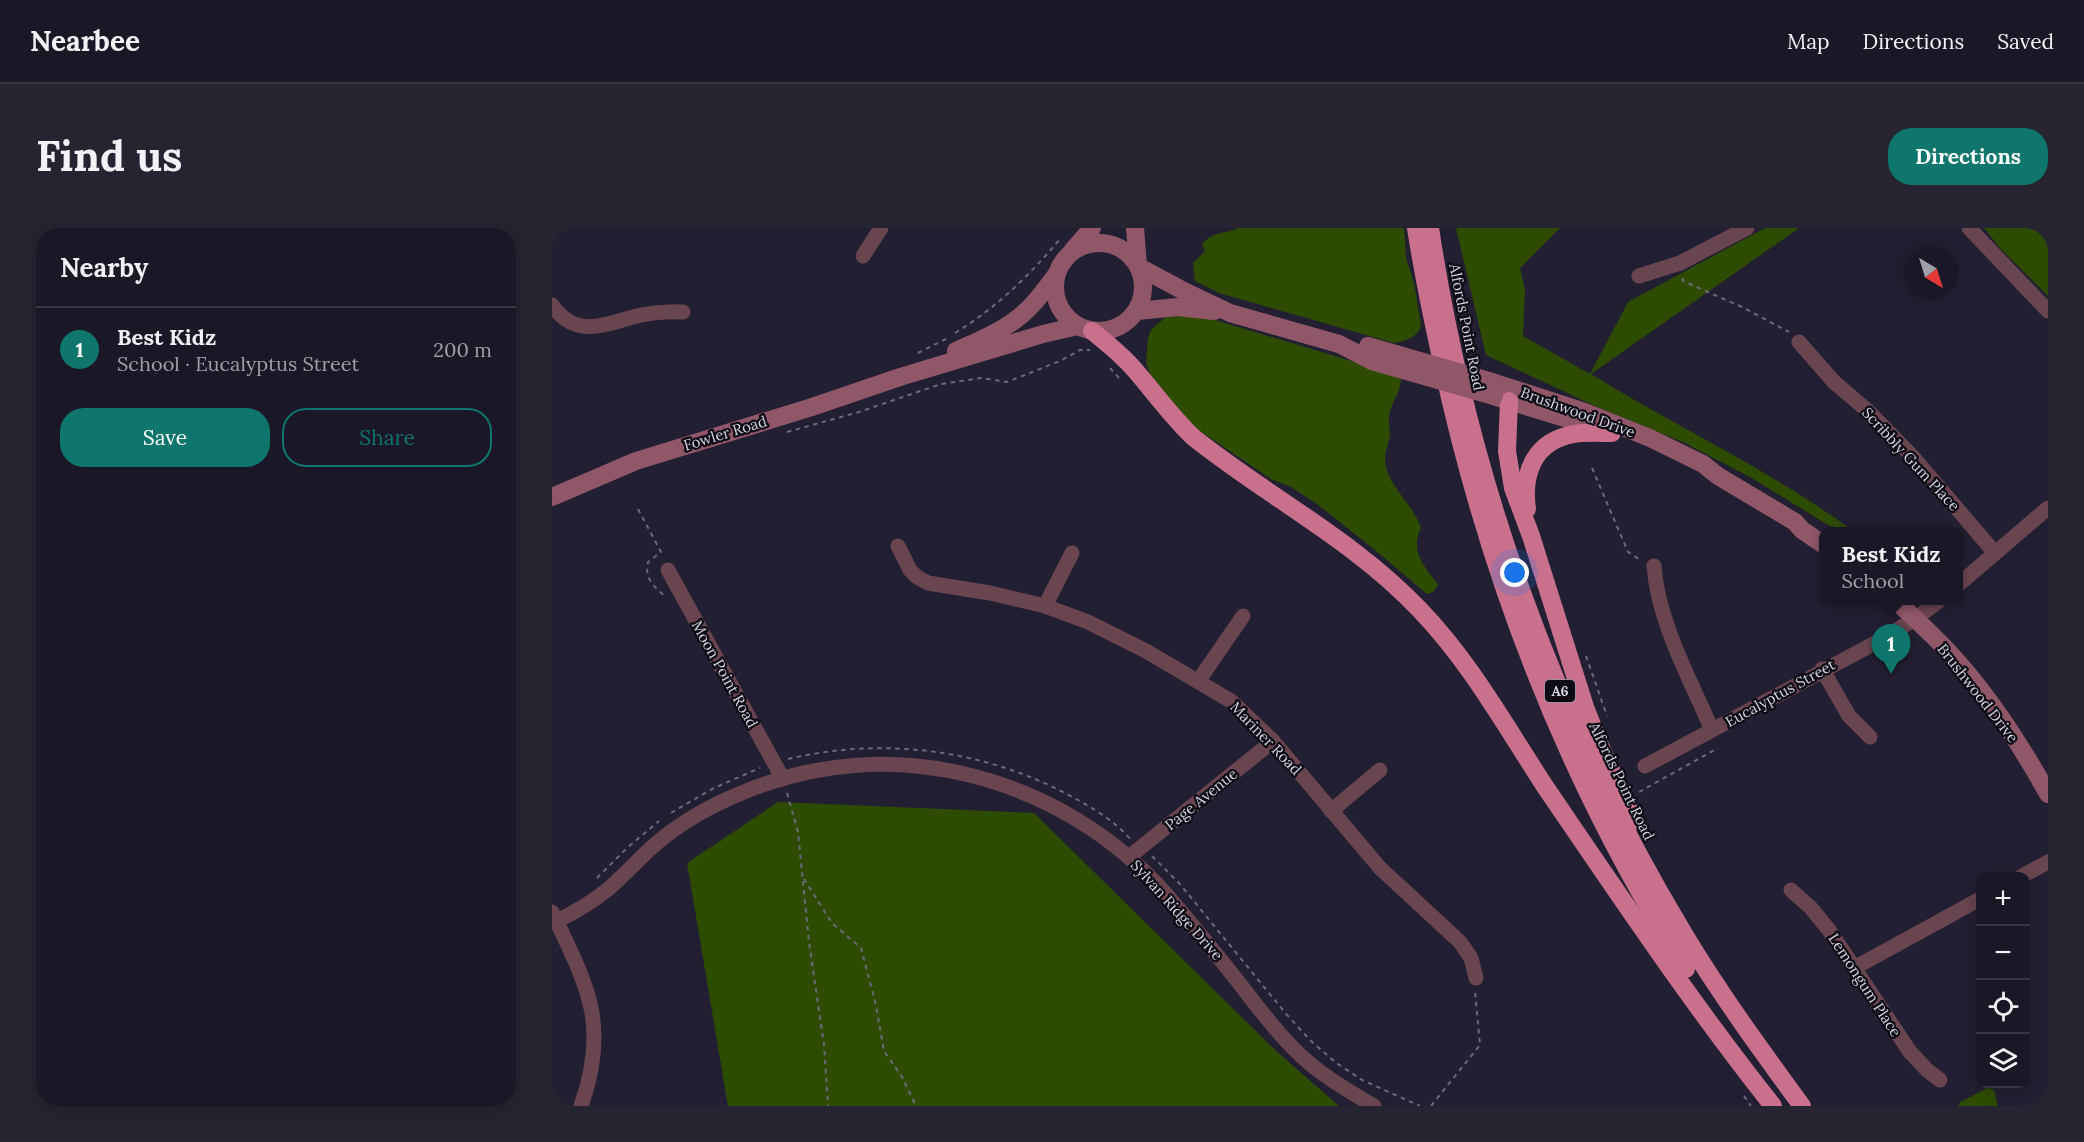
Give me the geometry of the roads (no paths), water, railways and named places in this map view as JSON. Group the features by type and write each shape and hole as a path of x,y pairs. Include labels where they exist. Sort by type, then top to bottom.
{"highway":[{"name":"Alfords Point Road","path":"1416,228 1453,413 1471,481 1508,600 1542,690 1586,788 1635,883 1698,988 1774,1106"},
{"name":"Alfords Point Road","path":"1430,228 1467,415 1480,465 1518,583 1565,704 1616,811 1685,936 1746,1029 1803,1106"},
{"path":"1085,329 1116,350 1134,368 1169,414 1193,437 1368,561 1404,593 1438,629 1469,669 1549,791 1726,1047 1774,1106"},
{"path":"1499,391 1510,474 1520,510 1531,536 1585,707 1626,804 1688,922 1758,1030 1803,1106"},
{"path":"1531,536 1525,490 1528,470 1537,455 1550,443 1566,436 1612,433"}],"street":[{"path":"863,256 881,228"},
{"path":"1092,228 1067,245 1056,274 1055,289 1058,304 1066,317 1085,329 1105,332 1129,321 1143,296 1144,281 1139,266 1135,228"},
{"path":"1639,276 1680,263 1747,228"},
{"path":"1969,228 2048,311"},
{"path":"1067,245 1080,247 1090,244 1112,244 1131,256 1139,266"},
{"name":"Brushwood Drive","path":"1139,266 1230,313"},
{"name":"Fowler Road","path":"900,377 994,334 1013,322 1037,300 1056,274"},
{"path":"552,305 563,318 587,327 613,324 653,312 682,312"},
{"name":"Brushwood Drive","path":"1137,310 1178,307 1230,313 1499,391 1586,412 1640,434 1703,464 1718,476 1795,522 1819,542"},
{"name":"Fowler Road","path":"552,497 636,461 812,407 900,377 1042,334 1085,329"},
{"name":"Scribbly Gum Place","path":"1799,342 1834,382 1868,411 1912,456 1995,552"},
{"name":"Brushwood Drive","path":"1499,391 1655,450 1700,471 1718,476"},
{"path":"1963,581 2048,508"},
{"name":"Brushwood Drive","path":"1795,522 1806,524 1819,533"},
{"name":"Mariner Road","path":"898,546 910,570 917,578 928,583 990,593 1045,606 1105,630 1199,680 1231,701 1273,741 1380,868 1460,942 1471,958 1476,978"},
{"path":"1045,606 1072,553"},
{"path":"1654,566 1655,584 1662,611 1712,730"},
{"name":"Moon Point Road","path":"668,570 783,779"},
{"name":"Brushwood Drive","path":"1900,605 1933,635 1977,687 2045,783"},
{"name":"Eucalyptus Street","path":"1645,766 1915,619 1933,605"},
{"path":"1199,680 1243,616"},
{"path":"1822,669 1849,716 1870,737"},
{"name":"Page Avenue","path":"1135,852 1273,741"},
{"name":"Sylvan Ridge Drive","path":"554,916 581,909 609,888 659,840 734,796 828,767 859,764 902,765 958,771 1059,808 1092,830 1135,852 1165,893 1293,1048 1334,1082 1374,1106"},
{"path":"1331,811 1380,770"},
{"path":"2029,872 2048,862"},
{"name":"Lemongum Place","path":"1791,890 1821,919 1910,1052 1940,1080"},
{"path":"1854,968 1976,901"},
{"path":"554,916 584,980 595,1026 594,1053 581,1106"}],"place":[{"name":"Best Kidz","path":"1891,674"}]}
